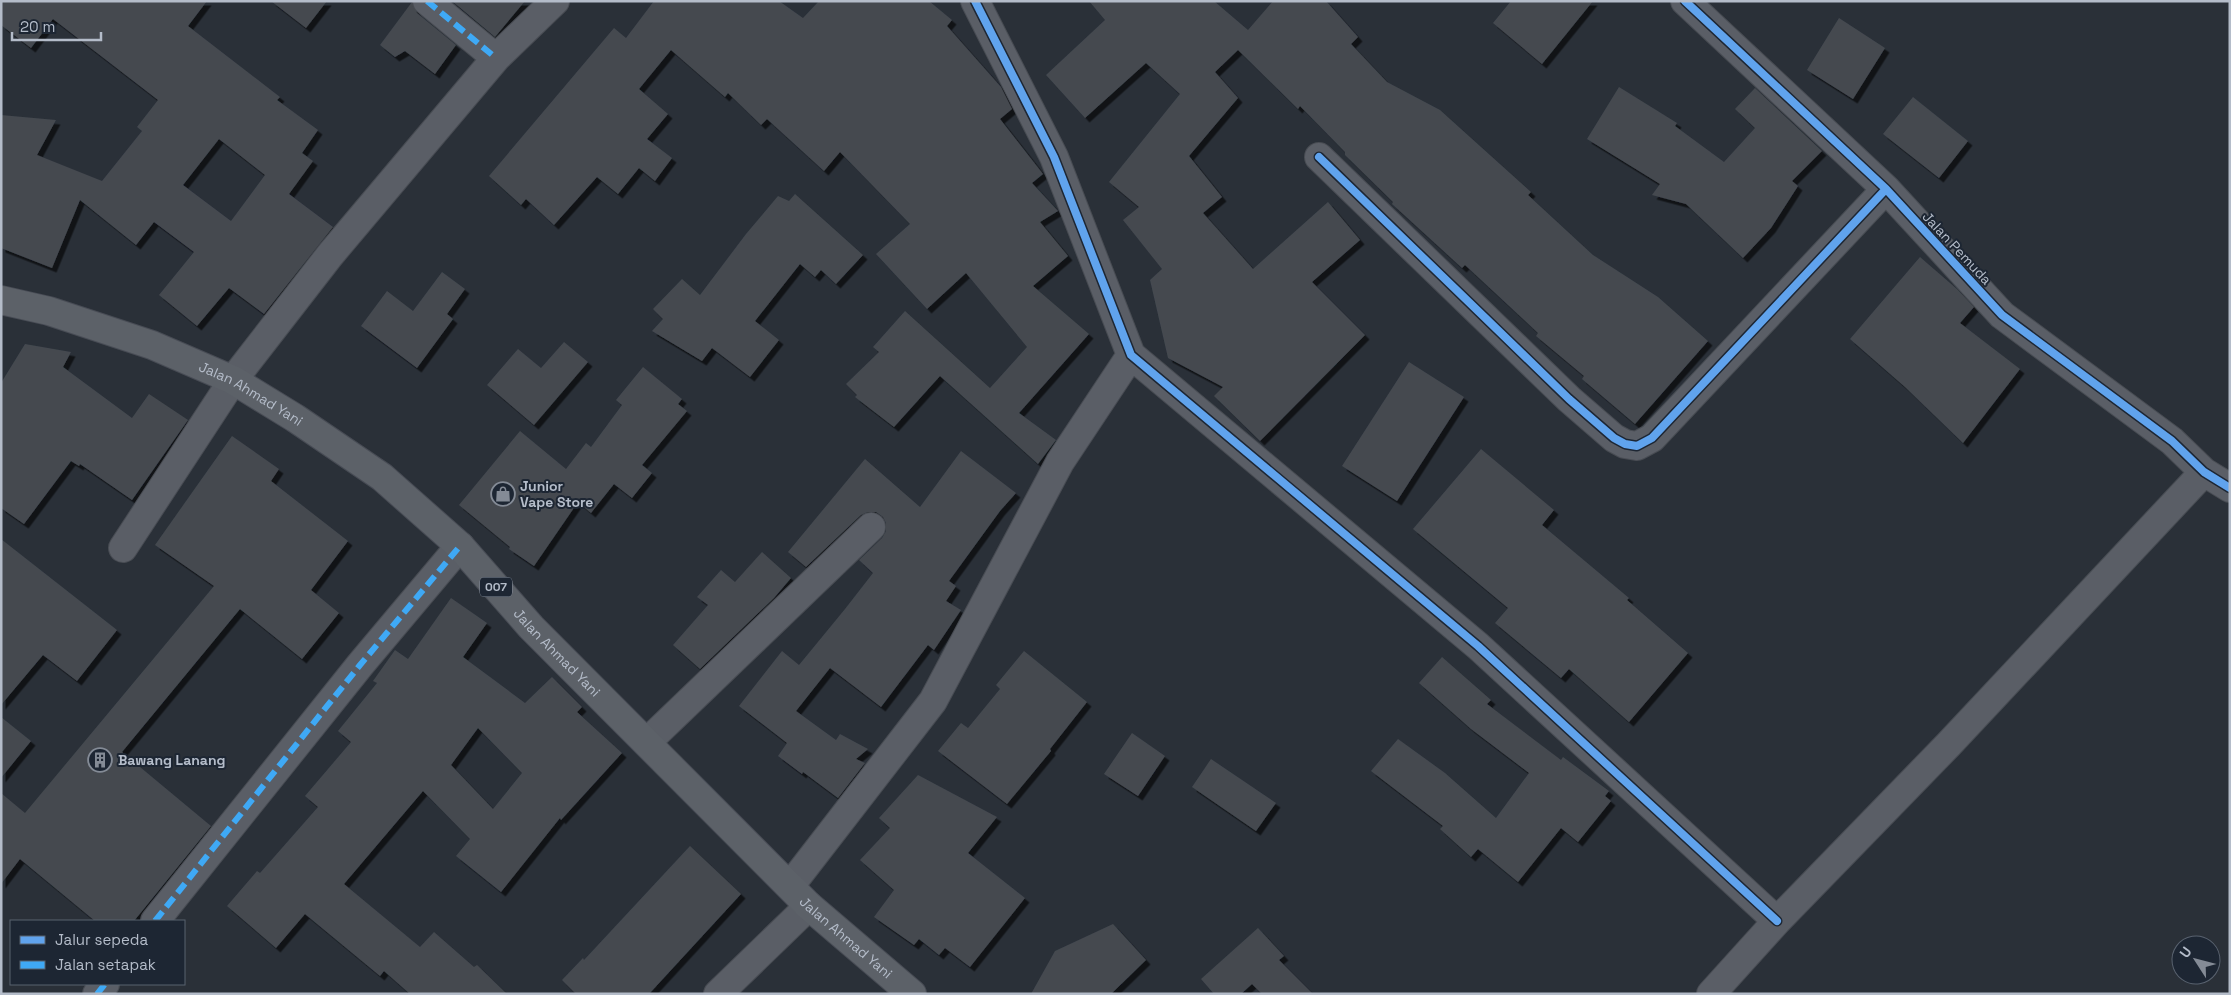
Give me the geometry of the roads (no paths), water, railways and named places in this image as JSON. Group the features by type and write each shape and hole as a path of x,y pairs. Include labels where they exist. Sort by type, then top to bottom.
{"main road":[{"name":"Jalan Ahmad Yani","path":"1,300 49,311 152,345 233,380 295,418 382,477 460,546 531,627 810,906 912,994"}],"street":[{"path":"427,1 496,58"},
{"path":"123,548 233,380 330,255 496,58 555,1"},
{"path":"975,1 1054,157 1131,355 1478,646 1777,920"},
{"name":"Jalan Pemuda","path":"1685,1 1886,189 2002,315 2172,441 2204,472 2230,488"},
{"path":"1319,157 1569,400 1614,438 1625,444 1637,446 1652,438 1886,189"},
{"path":"790,886 933,701 1060,462 1131,355"},
{"path":"1710,994 1777,920 1950,744 2204,472"},
{"path":"647,742 871,527"},
{"path":"157,920 360,665 460,546"},
{"path":"718,994 810,906"}],"place":[{"name":"Junior Vape Store","path":"503,494"},
{"name":"Bawang Lanang","path":"100,760"}]}
